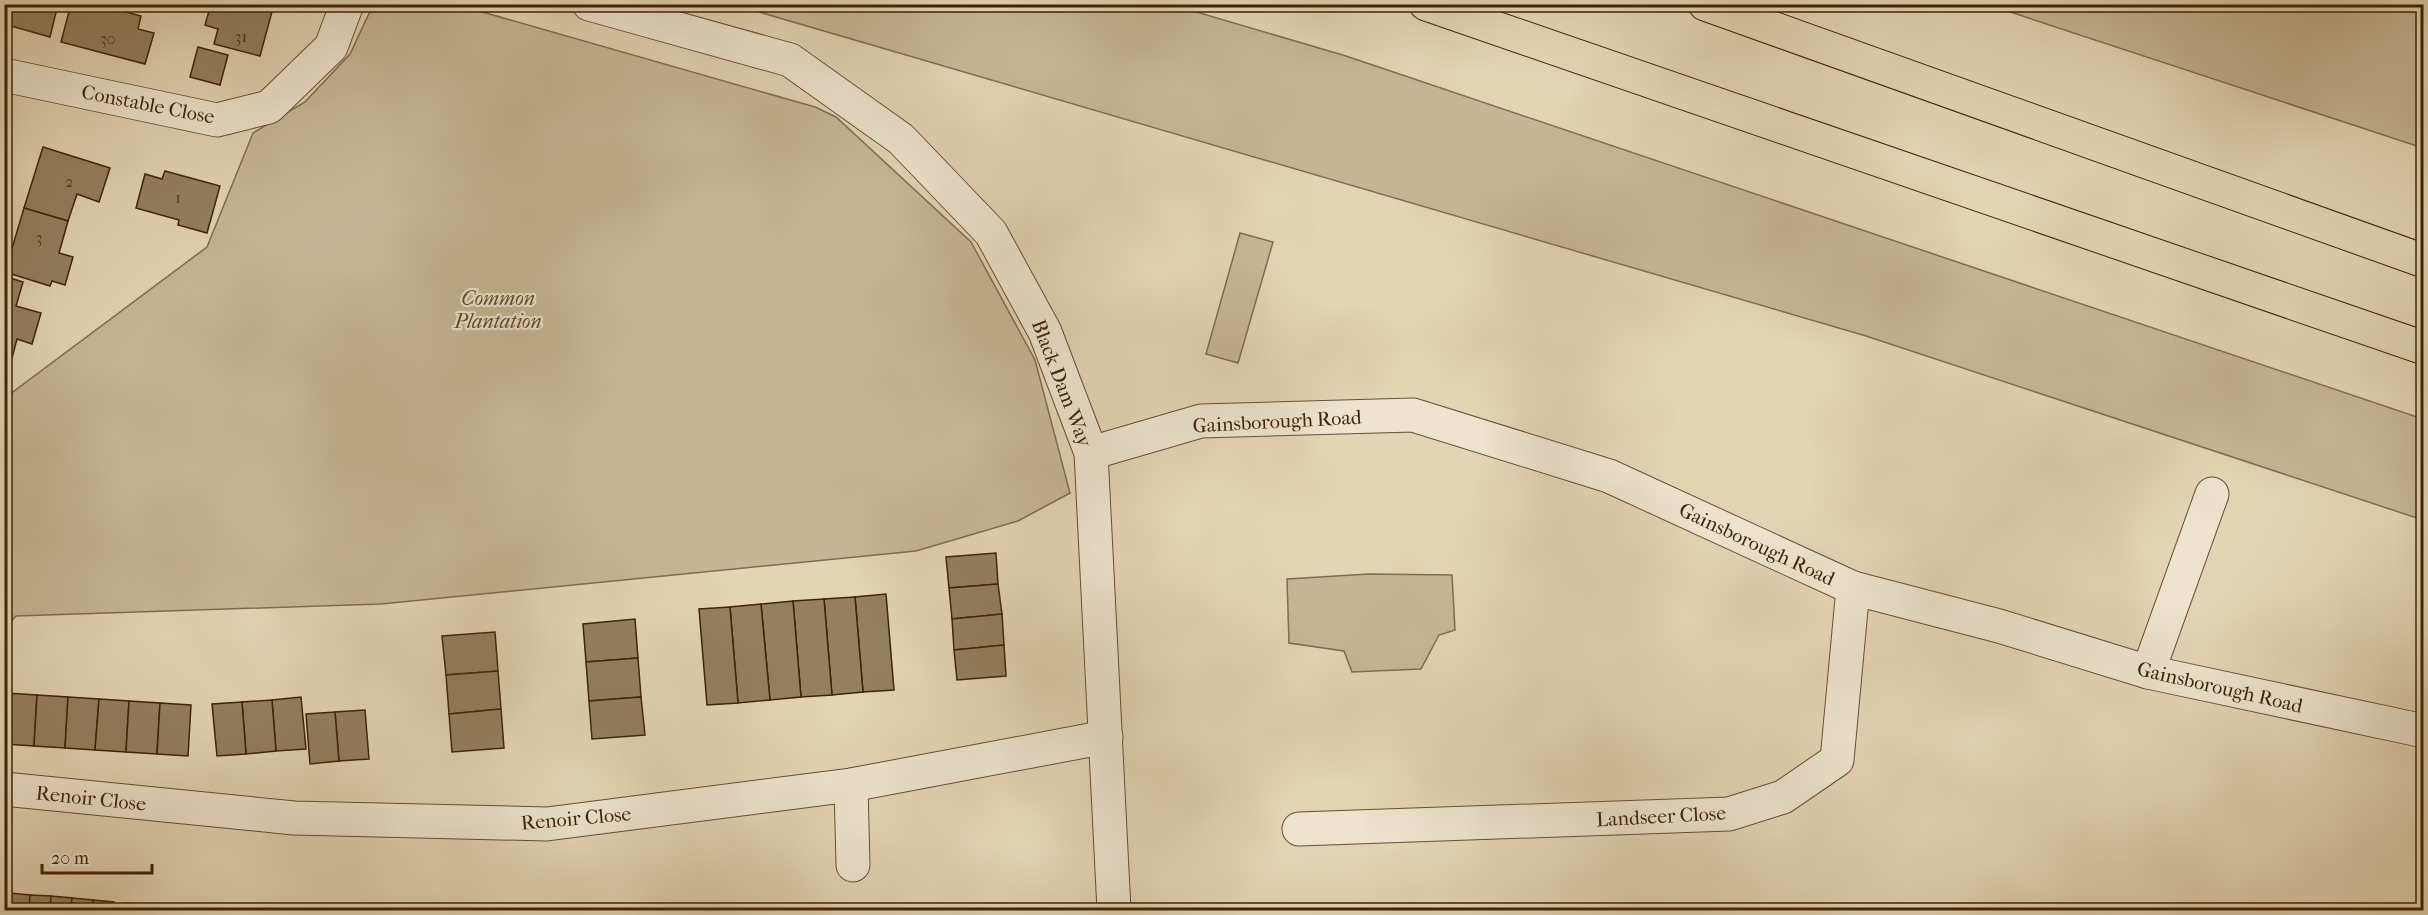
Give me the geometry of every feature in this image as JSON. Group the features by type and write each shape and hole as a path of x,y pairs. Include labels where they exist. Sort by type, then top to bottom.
{"highway":[{"path":"1426,4 2424,348"},
{"path":"1705,4 2424,261"}],"street":[{"name":"Constable Close","path":"4,75 217,120 269,107 331,47 346,4"},
{"name":"Black Dam Way","path":"589,4 790,60 901,140 991,233 1046,332 1091,453 1114,910"},
{"name":"Gainsborough Road","path":"1091,453 1200,421 1413,416 1609,476 1853,588 1998,626 2148,672 2424,731"},
{"path":"2148,672 2212,494"},
{"name":"Landseer Close","path":"1299,828 1729,814 1783,797 1837,760 1853,588"},
{"name":"Renoir Close","path":"4,789 294,818 547,824 851,785 1106,737"},
{"path":"851,785 853,865"}],"green space":[{"name":"Common Plantation","path":"373,5 458,5 815,107 836,117 971,242 1035,360 1070,493 1018,521 916,551 381,604 16,616 5,628 5,398 207,247 253,133 305,102 350,54"},
{"path":"735,5 1173,5 1346,56 2423,419 2423,520 1866,336"},
{"path":"1989,5 2423,5 2423,148"},
{"path":"1240,233 1273,242 1238,363 1206,354"},
{"path":"1369,574 1452,575 1455,630 1439,635 1421,669 1352,672 1344,651 1289,643 1287,579"}],"building":[{"path":"6,4 58,4 50,37 4,24"},
{"path":"71,4 97,4 141,16 138,29 154,33 145,64 61,42"},
{"path":"211,4 259,4 273,8 260,56 214,44 218,29 205,25"},
{"path":"198,47 228,55 220,85 190,77"},
{"path":"43,147 110,168 99,202 77,194 68,221 24,208"},
{"path":"165,171 220,186 207,233 178,225 179,220 136,208 145,174 162,179"},
{"path":"24,208 68,221 59,253 73,257 65,285 52,281 50,286 5,272"},
{"path":"4,276 23,282 16,306 41,313 32,344 17,339 12,358 4,356"},
{"path":"996,553 998,584 949,588 946,557"},
{"path":"998,584 1002,614 952,619 949,588"},
{"path":"886,594 894,690 863,692 855,597"},
{"path":"855,597 863,692 832,695 824,599"},
{"path":"824,599 832,695 801,697 793,601"},
{"path":"793,601 801,697 770,700 761,604"},
{"path":"761,604 770,700 738,703 730,607"},
{"path":"730,607 738,703 707,705 699,609"},
{"path":"1002,614 1004,645 954,650 952,619"},
{"path":"635,619 638,658 586,662 583,624"},
{"path":"495,632 498,671 446,675 442,636"},
{"path":"1004,645 1006,676 957,680 954,650"},
{"path":"638,658 641,697 589,701 586,662"},
{"path":"498,671 501,709 449,714 446,675"},
{"path":"6,693 37,695 34,746 4,744"},
{"path":"37,695 68,697 65,748 34,746"},
{"path":"68,697 99,699 95,750 65,748"},
{"path":"301,697 306,749 276,751 272,700"},
{"path":"641,697 645,735 592,739 589,701"},
{"path":"99,699 129,701 126,752 95,750"},
{"path":"272,700 276,751 246,754 242,702"},
{"path":"129,701 160,703 157,754 126,752"},
{"path":"242,702 246,754 217,756 212,704"},
{"path":"160,703 191,705 188,756 157,754"},
{"path":"501,709 504,748 452,752 449,714"},
{"path":"365,710 369,759 339,761 335,712"},
{"path":"335,712 339,761 310,764 306,714"},
{"path":"9,893 30,895 29,910 8,910"},
{"path":"30,895 51,896 50,910 29,910"},
{"path":"51,896 72,898 71,910 50,910"},
{"path":"72,898 93,900 92,910 71,910"},
{"path":"93,900 114,902 113,910 92,910"},
{"path":"126,903 147,905 146,910 125,910"},
{"path":"147,905 168,907 168,910 146,910"}]}
